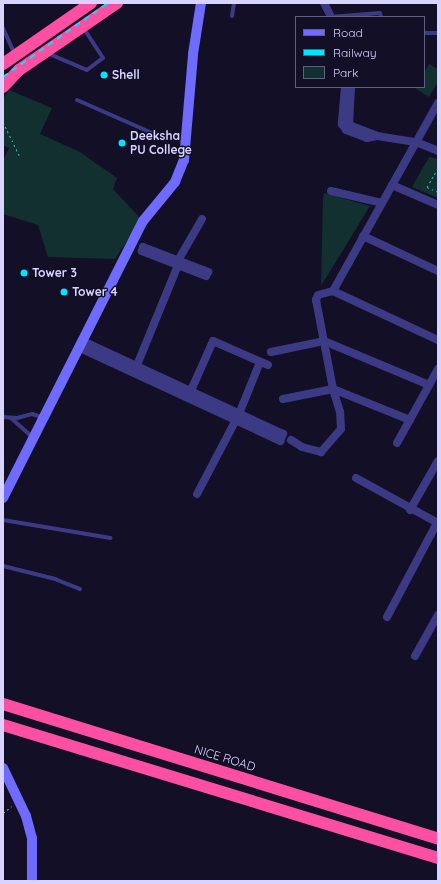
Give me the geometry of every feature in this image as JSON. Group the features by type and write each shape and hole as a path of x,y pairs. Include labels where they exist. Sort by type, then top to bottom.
{"highway":[{"path":"3,64 90,3"},
{"path":"3,87 19,70 117,3"},
{"name":"NICE ROAD","path":"3,704 438,839"},
{"path":"3,725 438,858"}],"street":[{"path":"3,498 82,345 143,221 175,182 184,160 193,54 201,3"},
{"path":"324,3 330,16"},
{"path":"345,88 343,128 367,138 377,136"},
{"path":"351,88 349,125 377,136 416,142 438,152"},
{"path":"333,291 438,103"},
{"path":"392,185 438,205"},
{"path":"330,191 382,203"},
{"path":"135,370 178,263 202,219"},
{"path":"364,236 438,270"},
{"path":"291,440 302,447 321,452 325,450 341,429 342,422 333,389 316,300 318,295 333,291 437,338"},
{"path":"189,395 213,341 264,364 197,494"},
{"path":"271,352 324,341 429,385"},
{"path":"82,345 237,417 283,434 280,441 237,417"},
{"path":"397,442 438,369"},
{"path":"284,399 333,389 410,420"},
{"path":"410,510 438,461"},
{"path":"356,478 410,510 437,523 387,617"},
{"path":"415,656 438,615"},
{"path":"3,768 19,800 32,838 32,881"}],"lane":[{"path":"232,16 234,3"},
{"path":"342,16 380,13 382,16"},
{"path":"46,52 87,70 103,58 83,27"},
{"path":"3,28 15,55"},
{"path":"425,33 438,33"},
{"path":"77,100 152,133 186,141"},
{"path":"3,417 11,418 32,414 44,418"},
{"path":"11,418 34,438"},
{"path":"3,520 110,538"},
{"path":"3,566 55,579 80,589"}],"path":[{"path":"3,122 19,155"},
{"path":"438,168 427,187 438,192"},
{"path":"3,813 19,800"}],"green space":[{"path":"429,64 438,69 438,82 429,97 415,88 425,88 425,71"},
{"path":"9,90 52,108 40,134 80,152 117,178 113,189 141,219 115,259 48,257 38,225 3,214 3,160 9,148 3,145 3,99"},
{"path":"429,157 438,159 438,198 412,187"},
{"path":"324,193 370,206 321,286 323,197"}],"railway":[{"path":"3,77 108,3"}],"place":[{"name":"Shell","path":"104,75"},
{"name":"Deeksha PU College","path":"122,143"},
{"name":"Tower 3","path":"24,273"},
{"name":"Tower 4","path":"64,292"}]}
